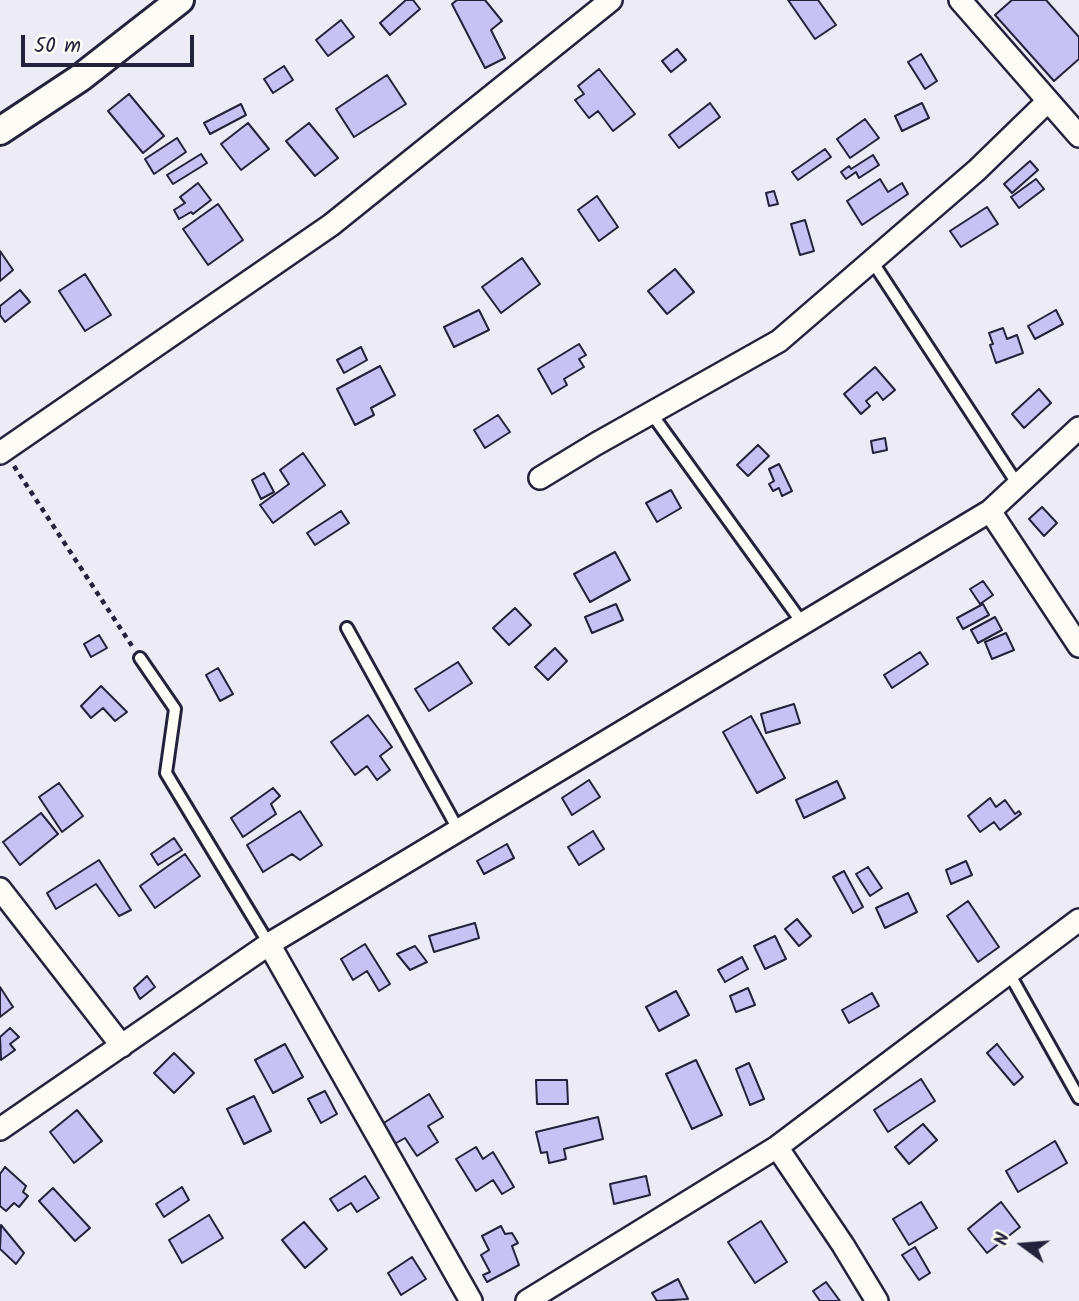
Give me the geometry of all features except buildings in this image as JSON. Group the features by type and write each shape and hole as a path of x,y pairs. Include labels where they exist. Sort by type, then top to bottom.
{"street":[{"path":"0,131 80,78 180,0"},
{"path":"2,451 331,225 611,0"},
{"path":"960,0 1079,136"},
{"path":"540,478 779,341 977,170 1047,102"},
{"path":"0,1129 270,944 990,511 1079,428"},
{"path":"990,511 1079,646"},
{"path":"0,889 122,1046"},
{"path":"527,1301 777,1147 1079,920"},
{"path":"270,944 471,1301"},
{"path":"777,1147 877,1301"}],"lane":[{"path":"872,261 1018,485"},
{"path":"651,413 803,624"},
{"path":"347,628 459,831"},
{"path":"140,658 175,709 166,773 270,944"},
{"path":"1009,973 1079,1097"}],"path":[{"path":"2,451 140,658"}]}
